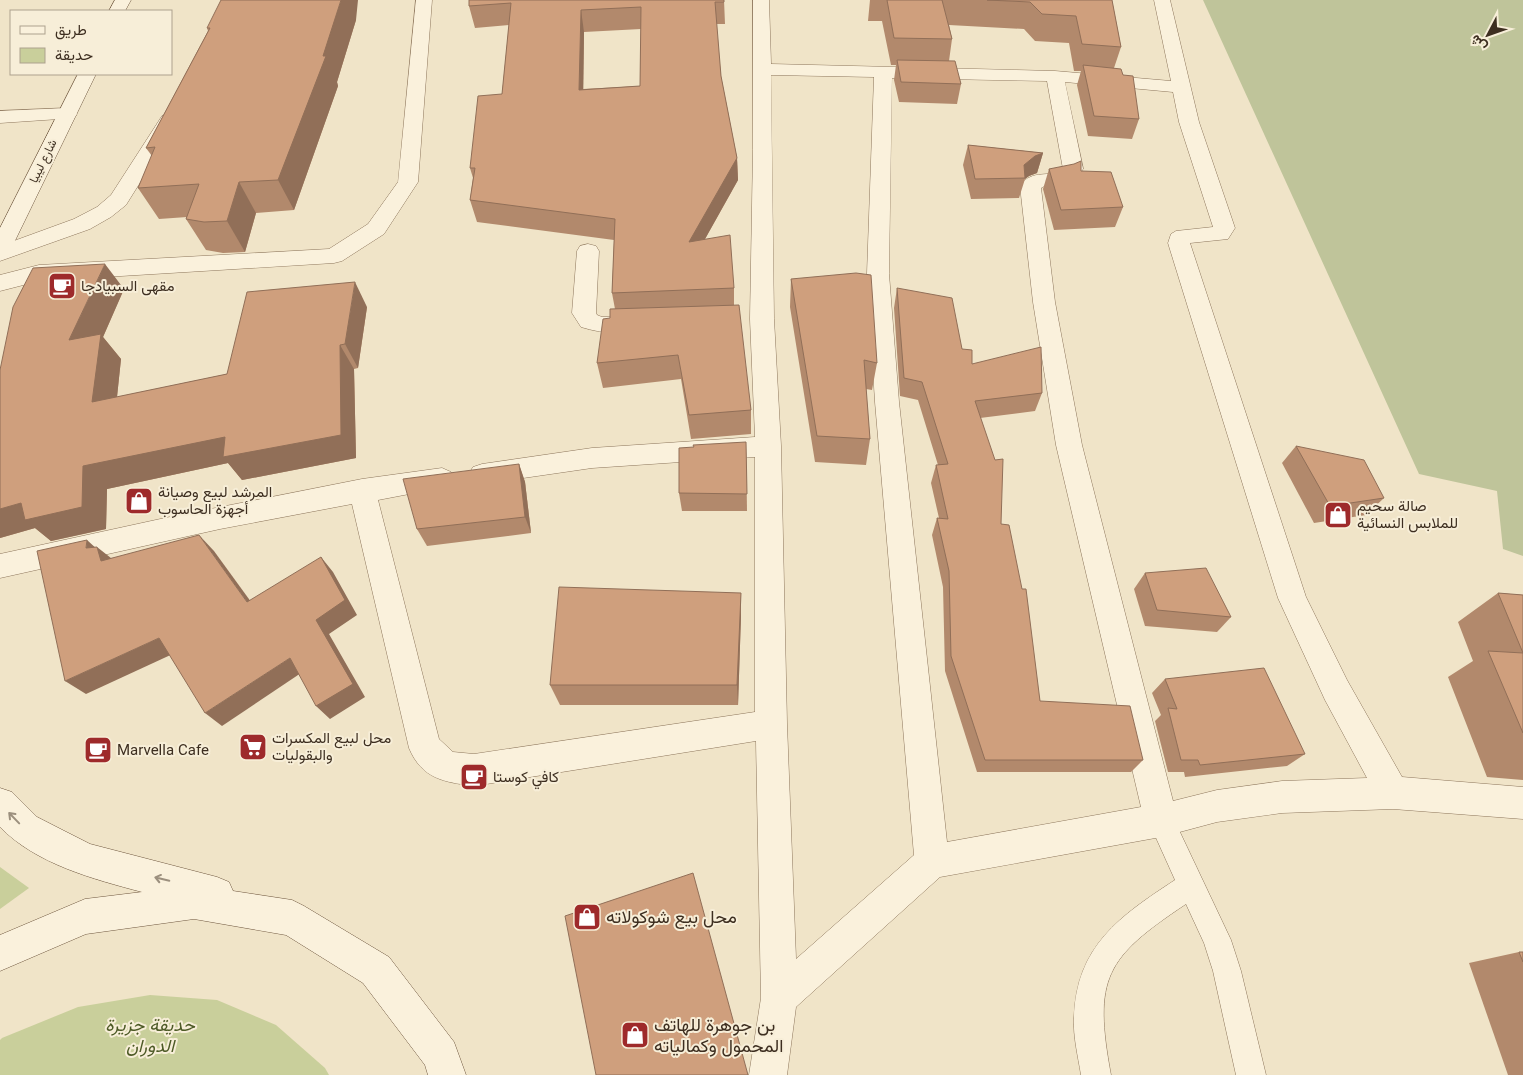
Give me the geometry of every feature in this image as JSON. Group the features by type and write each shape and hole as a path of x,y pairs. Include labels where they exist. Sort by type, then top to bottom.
{"street":[{"path":"0,283 39,273 334,256 376,229 408,182 424,0"},
{"path":"761,0 762,69 753,319 768,446 771,724 779,998 768,1075"},
{"path":"1162,0 1189,122 1224,228 1220,234 1184,236 1179,239 1179,243 1292,598 1336,690 1393,793"},
{"path":"762,69 1055,76 1180,87"},
{"path":"883,71 878,274 887,402 932,862"},
{"name":"شارع ليبيا","path":"0,249 7,223 86,75"},
{"path":"1055,76 1073,169 1071,174 1064,178 1038,180 1030,186 1044,302 1069,445 1161,820"},
{"path":"0,254 82,224 104,212 119,200 180,100"},
{"path":"0,117 67,114"},
{"path":"588,251 584,313 589,321 602,325 658,323"},
{"path":"0,566 197,522 362,490 592,458 768,446"},
{"path":"362,490 425,748 446,767 474,770 771,724"},
{"path":"779,998 932,862 1161,820 1217,806 1282,797 1393,793 1523,803"},
{"path":"0,804 25,829 85,860 196,887 292,918 376,970 441,1055 447,1075"},
{"path":"0,953 85,917 194,902 292,918"}],"lane":[{"path":"1161,820 1217,940 1225,963 1251,1075"},
{"path":"1096,1075 1088,1018 1092,979 1108,949 1132,925 1191,885"}],"green space":[{"path":"1203,0 1523,0 1523,556 1503,549 1497,491 1419,474"},
{"path":"0,867 29,888 0,909"},
{"name":"حديقة جزيرة الدوران","path":"150,995 217,1000 276,1025 325,1068 329,1075 0,1075 0,1040 2,1038 78,1007"}],"building":[{"path":"221,0 341,0 323,56 326,56 278,180 239,182 227,221 204,222 186,219 199,184 138,188 155,147 146,148 210,28 207,28"},
{"path":"469,0 724,0 724,2 715,2 721,76 737,158 689,242 730,235 734,288 612,293 615,219 470,200 475,168 470,168 478,96 502,94 511,3 469,6","holes":["641,7 640,86 579,90 581,10"]},
{"path":"887,0 942,0 952,39 894,38"},
{"path":"987,0 1112,0 1121,47 1082,44 1076,16 1042,14 1030,2"},
{"path":"897,60 955,61 961,84 901,82"},
{"path":"1083,65 1121,69 1123,75 1133,76 1139,119 1094,116"},
{"path":"968,145 1043,153 1035,156 1024,165 1025,178 975,179"},
{"path":"1081,161 1081,171 1111,172 1123,207 1061,210 1049,169"},
{"path":"105,264 69,340 101,334 92,402 227,374 247,292 355,282 345,344 340,345 341,435 223,457 225,437 83,466 82,507 25,520 21,503 0,509 0,370 13,307 33,268"},
{"path":"856,273 871,275 877,363 864,360 870,439 817,436 791,279"},
{"path":"897,288 952,298 962,349 972,350 972,364 1041,347 1042,393 975,401 995,460 1003,459 1001,524 1009,525 1022,589 1026,589 1040,701 1130,706 1143,760 985,760 951,656 949,571 937,518 948,519 936,465 948,464 922,382 904,378"},
{"path":"739,305 751,410 689,415 678,355 597,363 603,319 610,318 610,309"},
{"path":"746,442 747,494 679,493 679,448 694,447 693,445"},
{"path":"1296,446 1364,460 1384,498 1330,506"},
{"path":"519,464 525,517 417,529 403,479"},
{"path":"199,535 247,602 321,557 345,600 316,620 353,684 316,706 290,658 205,713 159,638 65,681 37,551 87,540 86,548 97,547 101,561"},
{"path":"1206,568 1231,617 1157,610 1145,573"},
{"path":"559,587 741,593 737,685 550,685"},
{"path":"1498,593 1523,595 1523,653"},
{"path":"1488,651 1523,653 1523,733"},
{"path":"1264,668 1305,754 1200,765 1198,760 1181,760 1168,708 1177,709 1165,679"},
{"path":"693,873 748,1075 596,1075 565,916"},
{"path":"1519,952 1523,952 1523,962"}],"place":[{"name":"مقهى السبيادجا","path":"62,286"},
{"name":"المرشد لبيع وصيانة أجهزة الحاسوب","path":"139,501"},
{"name":"صالة سحيم للملابس النسائية","path":"1338,515"},
{"name":"محل لبيع المكسرات والبقوليات","path":"253,747"},
{"name":"Marvella Cafe","path":"98,750"},
{"name":"كافي كوستا","path":"474,777"},
{"name":"محل بيع شوكولاته","path":"587,917"},
{"name":"بن جوهرة للهاتف المحمول وكمالياته","path":"635,1035"}]}
